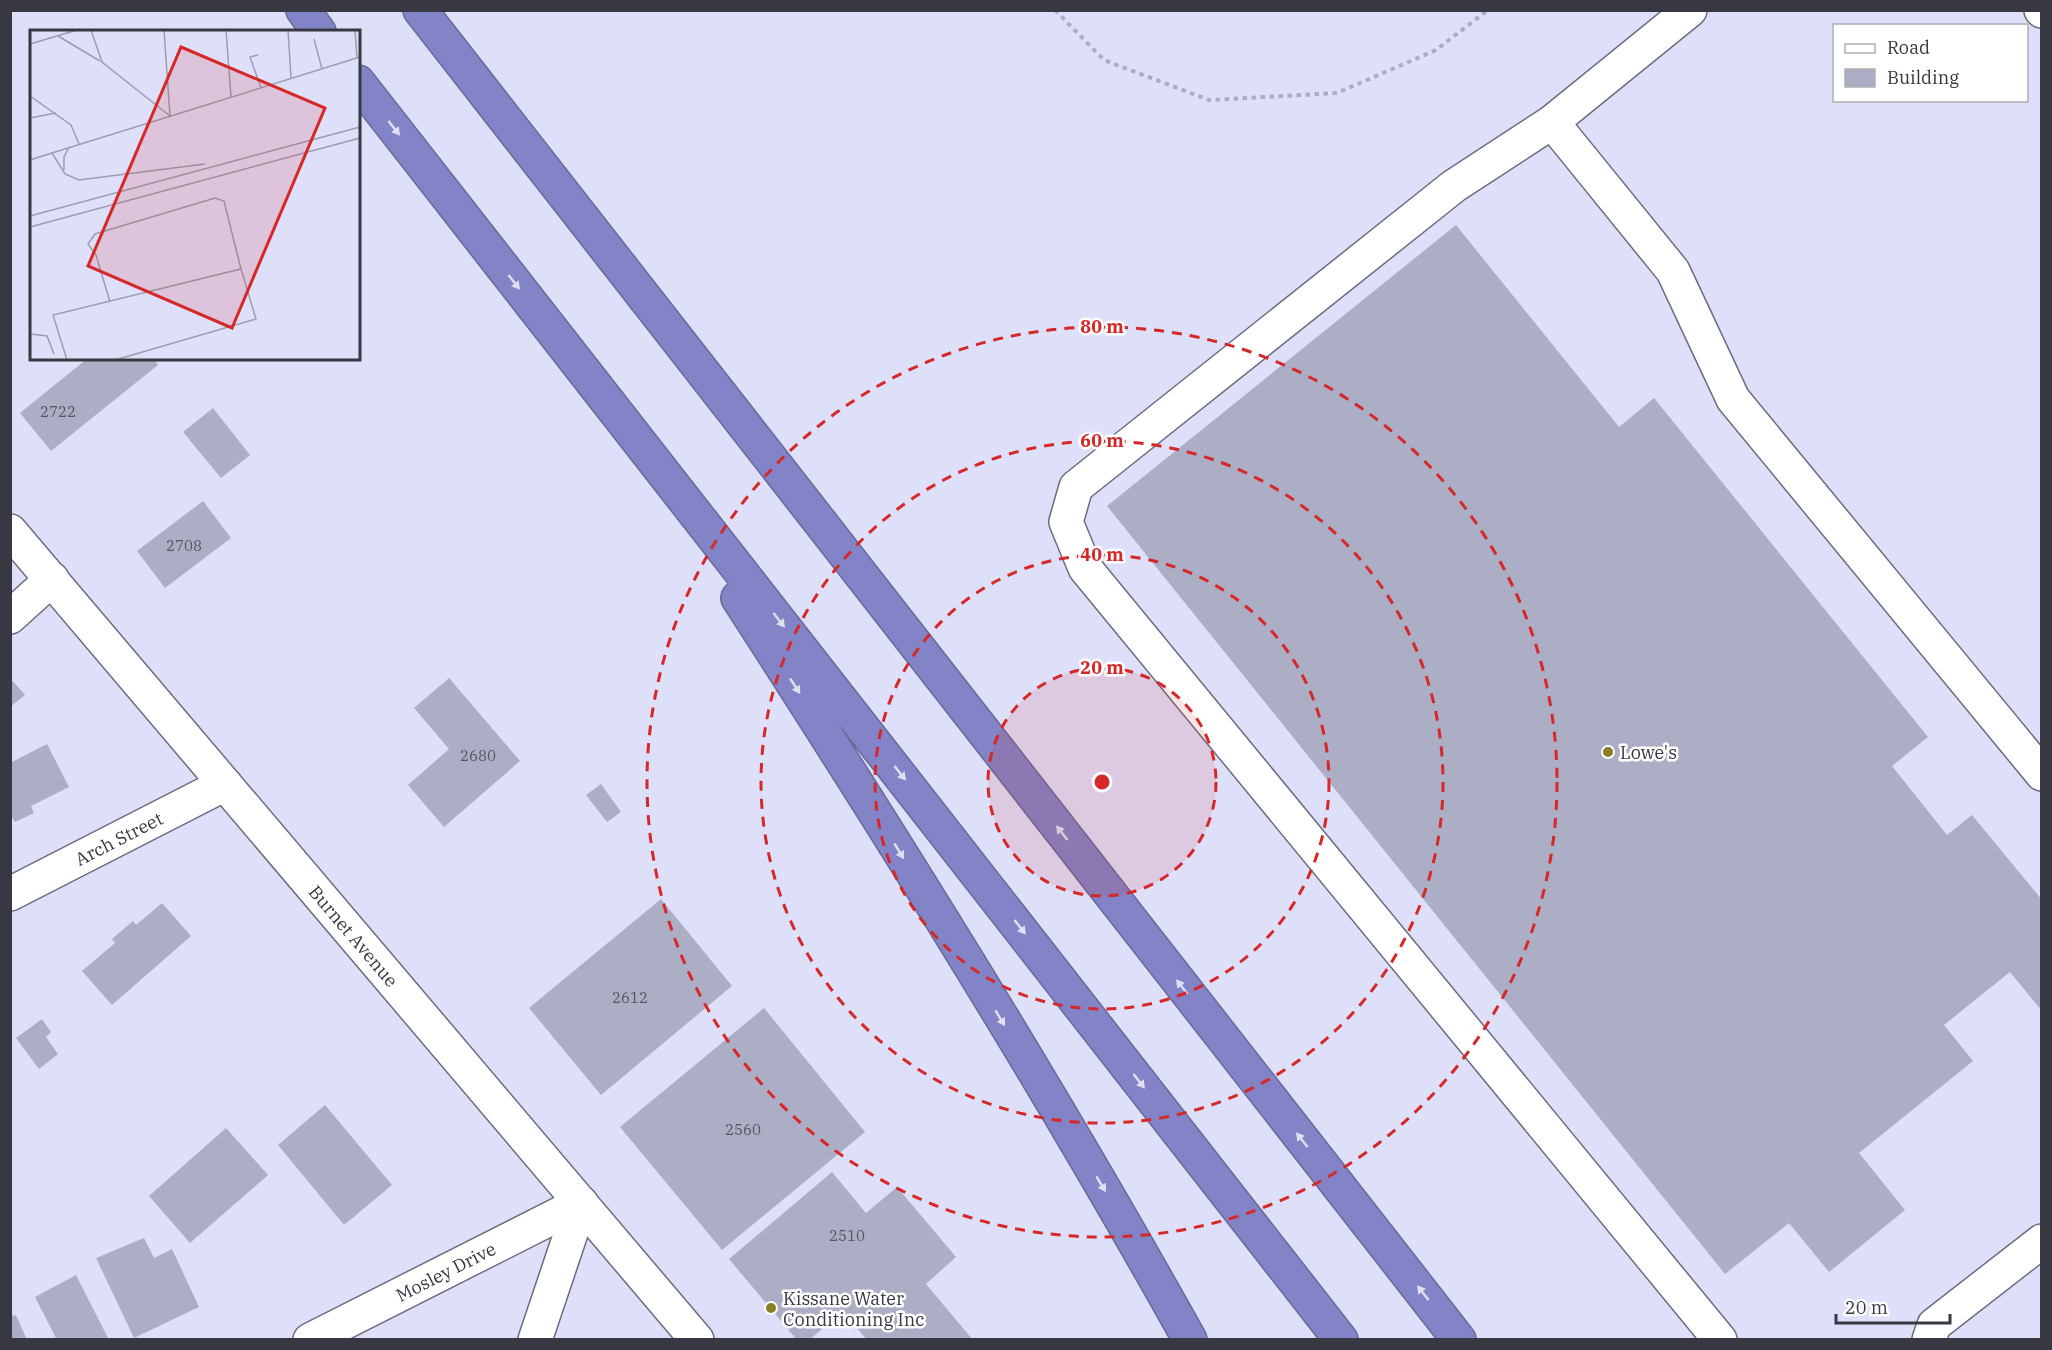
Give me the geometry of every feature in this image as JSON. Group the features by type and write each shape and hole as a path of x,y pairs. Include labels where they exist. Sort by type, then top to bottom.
{"highway":[{"path":"303,10 318,30"},
{"path":"420,10 1459,1340"},
{"path":"360,85 1341,1340"},
{"path":"627,425 865,794 1122,1218 1190,1340"}],"street":[{"path":"1690,10 1552,122 1454,186 1076,487 1066,522 1085,568 1720,1340"},
{"path":"1552,122 1673,271 1733,399 2042,774"},
{"name":"Burnet Avenue","path":"10,531 698,1340"},
{"path":"10,617 52,579"},
{"name":"Arch Street","path":"10,894 225,784"},
{"path":"535,1340 581,1203"},
{"name":"Mosley Drive","path":"310,1340 581,1203"},
{"path":"1929,1340 1934,1325 2042,1241"}],"path":[{"path":"1055,10 1104,60 1209,100 1336,93 1436,50 1488,10"}],"building":[{"name":"Lowe's","path":"1456,225 1619,427 1654,398 1928,737 1892,766 1947,835 1972,815 2042,900 2042,1011 2010,972 1944,1025 1973,1061 1859,1153 1905,1210 1829,1272 1789,1223 1725,1274 1107,506"},
{"path":"86,360 154,360 158,365 51,451 20,413"},
{"path":"213,408 250,455 221,478 183,432"},
{"path":"203,501 231,538 165,588 137,551"},
{"path":"10,678 25,695 10,707"},
{"path":"449,678 520,761 444,827 408,785 449,749 414,708"},
{"path":"47,744 69,787 31,806 34,813 15,822 10,815 10,763"},
{"path":"601,784 621,812 607,822 586,795"},
{"path":"661,899 732,986 601,1095 529,1008"},
{"path":"162,903 191,936 112,1005 82,971 115,943 112,939 133,921 136,925"},
{"path":"764,1008 865,1132 722,1250 620,1127"},
{"path":"42,1019 51,1032 46,1037 58,1054 39,1069 16,1038"},
{"path":"325,1105 392,1185 344,1225 278,1145"},
{"path":"226,1128 268,1175 190,1243 149,1196"},
{"path":"832,1172 866,1213 897,1187 956,1257 926,1284 973,1340 867,1340 843,1311 809,1340 797,1340 729,1259"},
{"path":"144,1238 154,1258 172,1249 199,1307 134,1338 96,1258"},
{"path":"76,1275 109,1340 57,1340 35,1297"},
{"path":"11,1309 13,1316 16,1315 27,1340 10,1340"}],"place":[{"name":"Lowe's","path":"1608,752"},
{"name":"Kissane Water Conditioning Inc","path":"771,1308"}]}
